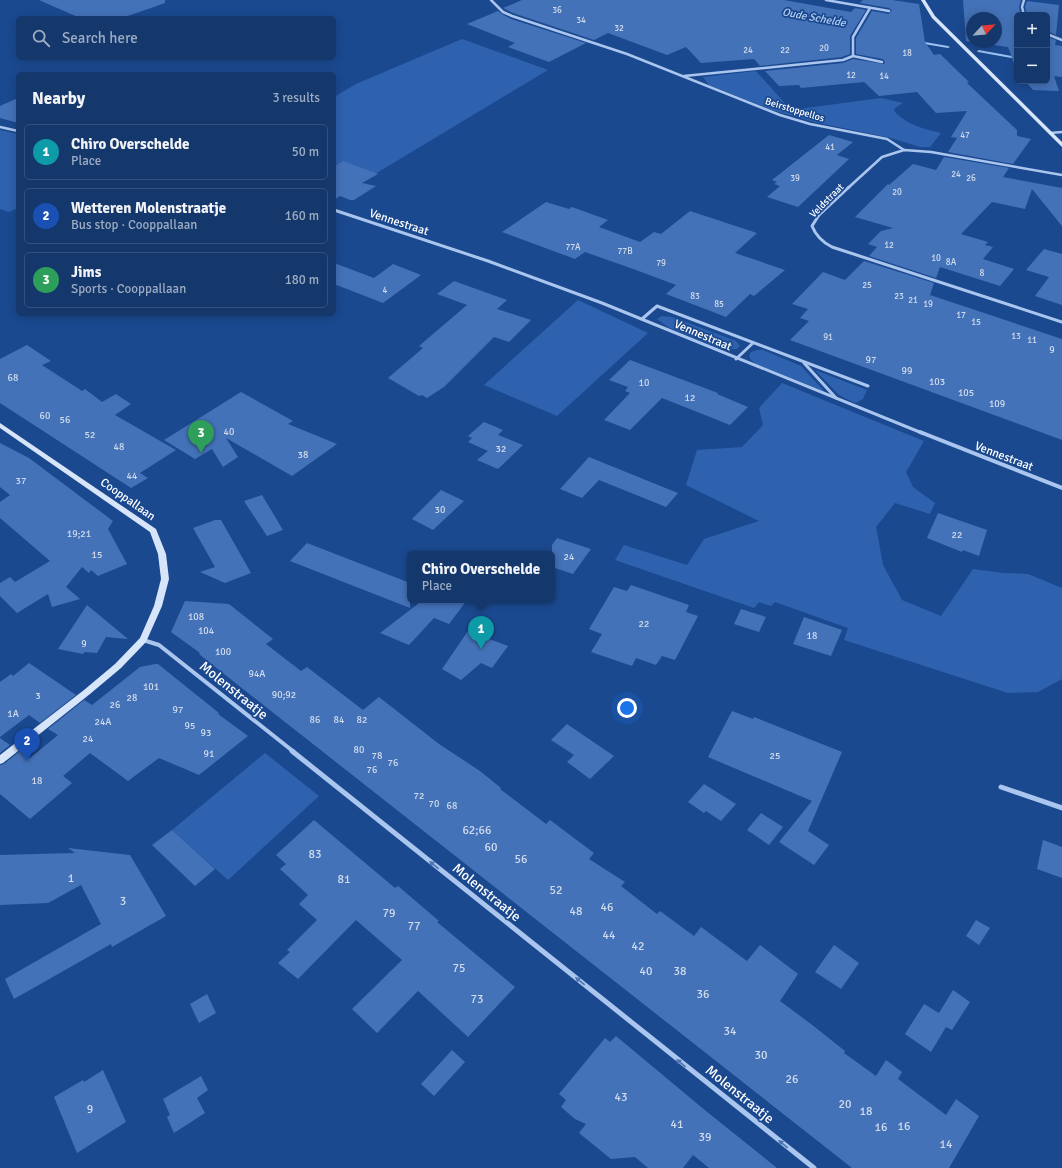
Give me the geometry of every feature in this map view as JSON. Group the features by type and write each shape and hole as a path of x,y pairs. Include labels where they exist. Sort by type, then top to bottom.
{"street":[{"name":"Beirstoppellos","path":"491,0 503,12 512,16 575,36 780,115 810,124 887,139 894,142 904,150"},
{"path":"826,0 889,11"},
{"path":"923,0 933,17 1062,145"},
{"path":"1023,12 1022,7 1024,0"},
{"path":"870,8 855,31 853,37 853,56 882,62"},
{"path":"1050,35 1062,40"},
{"name":"Beirstoppellos","path":"682,76 843,60 853,56"},
{"path":"0,127 16,131"},
{"path":"1050,133 1062,132"},
{"name":"Veldstraat","path":"1062,175 931,152 904,150 882,157 819,215 812,226 815,235 821,242 832,247 1062,322"},
{"name":"Vennestraat","path":"336,211 494,263 642,319 838,400 1062,488"},
{"path":"642,319 657,306 868,386"},
{"path":"736,358 753,343"},
{"path":"802,362 838,400"},
{"name":"Cooppallaan","path":"0,425 153,531 162,554 165,579 158,606 143,640 118,666 0,760"},
{"name":"Molenstraatje","path":"143,640 159,645 814,1168"},
{"path":"1001,787 1062,808"}],"shaded area":[{"path":"462,39 548,70 375,174 336,164 336,96 356,84"},
{"path":"756,71 791,110 881,98 903,103 895,108 894,111 910,123 921,128 941,133 930,147 920,147 891,138 814,122 772,110 709,85 703,77"},
{"path":"0,130 16,134 16,209 9,212 0,209"},
{"path":"578,300 648,333 557,416 484,385"},
{"path":"662,316 672,317 736,341 740,346 737,349 721,349 668,327 657,319"},
{"path":"763,350 801,366 825,392 757,365 749,356 751,352"},
{"path":"815,370 867,390 863,399 855,403 839,395"},
{"path":"782,383 924,441 906,472 913,487 935,503 930,514 895,503 876,527 883,565 902,600 941,616 973,569 1003,573 1028,574 1062,588 1062,679 1038,692 1008,693 844,640 848,628 775,602 771,606 759,602 754,608 615,560 624,545 687,565 704,539 759,521 686,485 697,450 742,447 763,425 759,408"},
{"path":"265,753 319,796 228,880 172,830"}],"building":[{"path":"39,0 165,0 165,3 128,16 75,16"},
{"path":"522,0 784,0 851,12 855,8 866,10 850,36 850,54 842,57 760,66 754,59 701,63 686,47 667,55 608,33 594,40 513,13 503,8"},
{"path":"863,0 892,0 919,4 925,42 934,55 940,54 969,82 967,83 1017,130 1017,136 1031,139 1013,164 948,152 957,138 951,137 967,111 936,113 917,92 879,96 864,82 801,88 799,85 779,86 765,71 843,63 853,59 884,64 885,62 883,59 856,54 856,38 872,11 889,14 892,10 889,8 860,3"},
{"path":"963,0 1021,0 1019,7 1020,12 1014,12 1014,64 1008,47 1002,46 1002,12 966,12 966,41"},
{"path":"1027,1 1059,5 1056,35 1050,32 1050,12 1026,12 1025,7"},
{"path":"498,11 511,19 586,43 549,62 508,47 515,43 467,24"},
{"path":"1050,38 1056,40 1055,45 1062,46 1062,77 1054,76 1059,91 1033,90 1028,84 1050,84"},
{"path":"16,99 16,122 0,118 0,106"},
{"path":"829,135 853,142 837,155 849,159 798,207 767,197 780,186 774,184 777,182 772,180"},
{"path":"944,157 1009,168 1003,177 1062,188 1062,226 1032,189 1025,209 992,202 961,234 988,242 985,245 993,247 983,259 1014,269 1000,286 940,267 936,278 869,256 877,247 868,244 881,231 893,228 855,217 888,184 889,185 913,164 936,170"},
{"path":"343,161 378,174 362,183 376,186 354,200 340,196 336,199 336,165"},
{"path":"546,202 569,209 572,207 608,220 599,227 640,242 654,232 661,234 690,211 757,233 735,253 785,270 754,296 750,294 726,317 666,294 676,285 585,252 575,259 502,232"},
{"path":"1044,249 1062,254 1062,305 1035,296 1049,277 1026,270"},
{"path":"864,261 934,283 930,295 1062,339 1062,440 790,340 809,321 800,318 808,309 792,304 823,272 845,280"},
{"path":"336,264 374,278 393,264 421,275 383,303 336,285"},
{"path":"454,281 507,300 497,309 531,320 509,342 494,337 444,387 427,398 422,395 419,396 388,378 423,348 419,346 467,305 437,294"},
{"path":"27,345 51,361 42,365 82,391 85,389 102,402 116,394 131,404 115,415 176,450 140,473 148,478 131,488 0,403 0,359"},
{"path":"630,360 718,393 717,394 748,407 730,425 662,398 630,430 604,420 630,393 625,391 628,387 609,380"},
{"path":"241,392 293,421 288,424 337,444 292,476 226,438 238,457 223,467 212,449 195,459 164,440"},
{"path":"484,422 503,430 498,435 523,445 498,469 477,460 488,451 468,442 472,438 468,436"},
{"path":"0,443 29,458 113,521 108,529 127,564 98,576 91,570 89,573 82,567 66,587 80,599 52,607 48,594 17,613 0,596 0,583 10,577 15,582 50,561 0,518 0,502 10,495 0,487"},
{"path":"589,457 678,493 666,507 599,480 582,498 560,489"},
{"path":"441,490 464,501 433,530 412,519"},
{"path":"262,495 283,530 267,536 244,501"},
{"path":"938,513 987,530 979,556 963,550 962,552 927,538"},
{"path":"215,520 221,520 251,573 225,583 200,572 215,567 193,528"},
{"path":"557,538 591,549 573,574 555,568 555,551 552,551 552,545"},
{"path":"307,543 407,582 407,603 410,603 410,608 290,561"},
{"path":"631,585 689,605 686,612 698,616 675,660 662,656 656,665 636,658 632,666 591,652 602,634 589,629 614,587 627,591"},
{"path":"185,601 229,604 273,639 266,644 301,671 307,667 363,710 379,697 439,744 480,771 501,788 500,789 546,824 550,820 594,853 589,859 625,882 621,886 657,914 660,911 694,936 701,927 747,961 760,945 798,974 780,1001 845,1051 844,1053 876,1076 886,1060 902,1072 898,1079 946,1115 956,1099 979,1116 949,1168 852,1168 271,711 199,654 200,653 171,632"},
{"path":"419,603 465,603 449,624 434,618 409,645 380,633"},
{"path":"87,605 128,639 106,637 97,653 85,652 83,654 58,649"},
{"path":"741,609 766,617 759,632 734,624"},
{"path":"804,617 842,630 831,656 793,644"},
{"path":"468,631 508,646 492,668 481,663 461,680 442,669"},
{"path":"29,663 76,695 40,723 29,715 0,737 0,682 11,674 13,676"},
{"path":"158,664 219,713 218,714 248,736 199,775 159,758 128,781 90,753 63,776 72,783 30,819 0,794 0,765 4,764 20,751 30,758 58,735 48,729 84,700 92,705 140,667"},
{"path":"732,711 753,719 754,717 842,752 808,831 829,845 814,865 779,842 812,801 708,757"},
{"path":"567,724 614,756 590,779 567,762 574,755 551,740"},
{"path":"0,738 10,745 0,753"},
{"path":"704,784 736,804 721,821 706,811 704,813 688,802"},
{"path":"761,813 783,827 769,845 747,830"},
{"path":"314,820 395,888 398,886 439,921 437,922 515,987 468,1037 418,991 377,1033 352,1009 402,960 356,920 298,979 278,963 290,952 287,950 317,920 299,904 308,895 280,869 286,864 276,855"},
{"path":"172,830 215,869 195,886 152,845"},
{"path":"1043,840 1062,847 1062,878 1037,869"},
{"path":"68,848 130,855 166,916 112,947 111,944 14,999 5,979 101,924 81,885 48,903 0,905 0,855 75,853"},
{"path":"976,920 990,928 979,945 966,936"},
{"path":"834,945 859,963 841,989 815,972"},
{"path":"953,990 970,1002 952,1030 946,1027 931,1052 905,1034 924,1004 939,1013"},
{"path":"207,994 216,1013 199,1023 190,1004"},
{"path":"616,1036 777,1168 709,1168 693,1155 683,1168 648,1168 635,1157 611,1159 579,1133 586,1124 575,1119 561,1107 566,1100 559,1094 605,1038 610,1042"},
{"path":"452,1050 465,1062 434,1096 421,1084"},
{"path":"103,1070 126,1122 77,1153 54,1097 83,1080 84,1082"},
{"path":"201,1076 208,1090 197,1098 205,1113 174,1133 167,1117 170,1115 163,1099"}],"waterway":[{"name":"Oude Schelde","path":"919,42 948,47"},
{"path":"979,51 1014,57"}],"place":[{"name":"Jims","path":"201,453"},
{"name":"Chiro Overschelde","path":"481,649"},
{"name":"Wetteren Molenstraatje","path":"27,761"}]}
